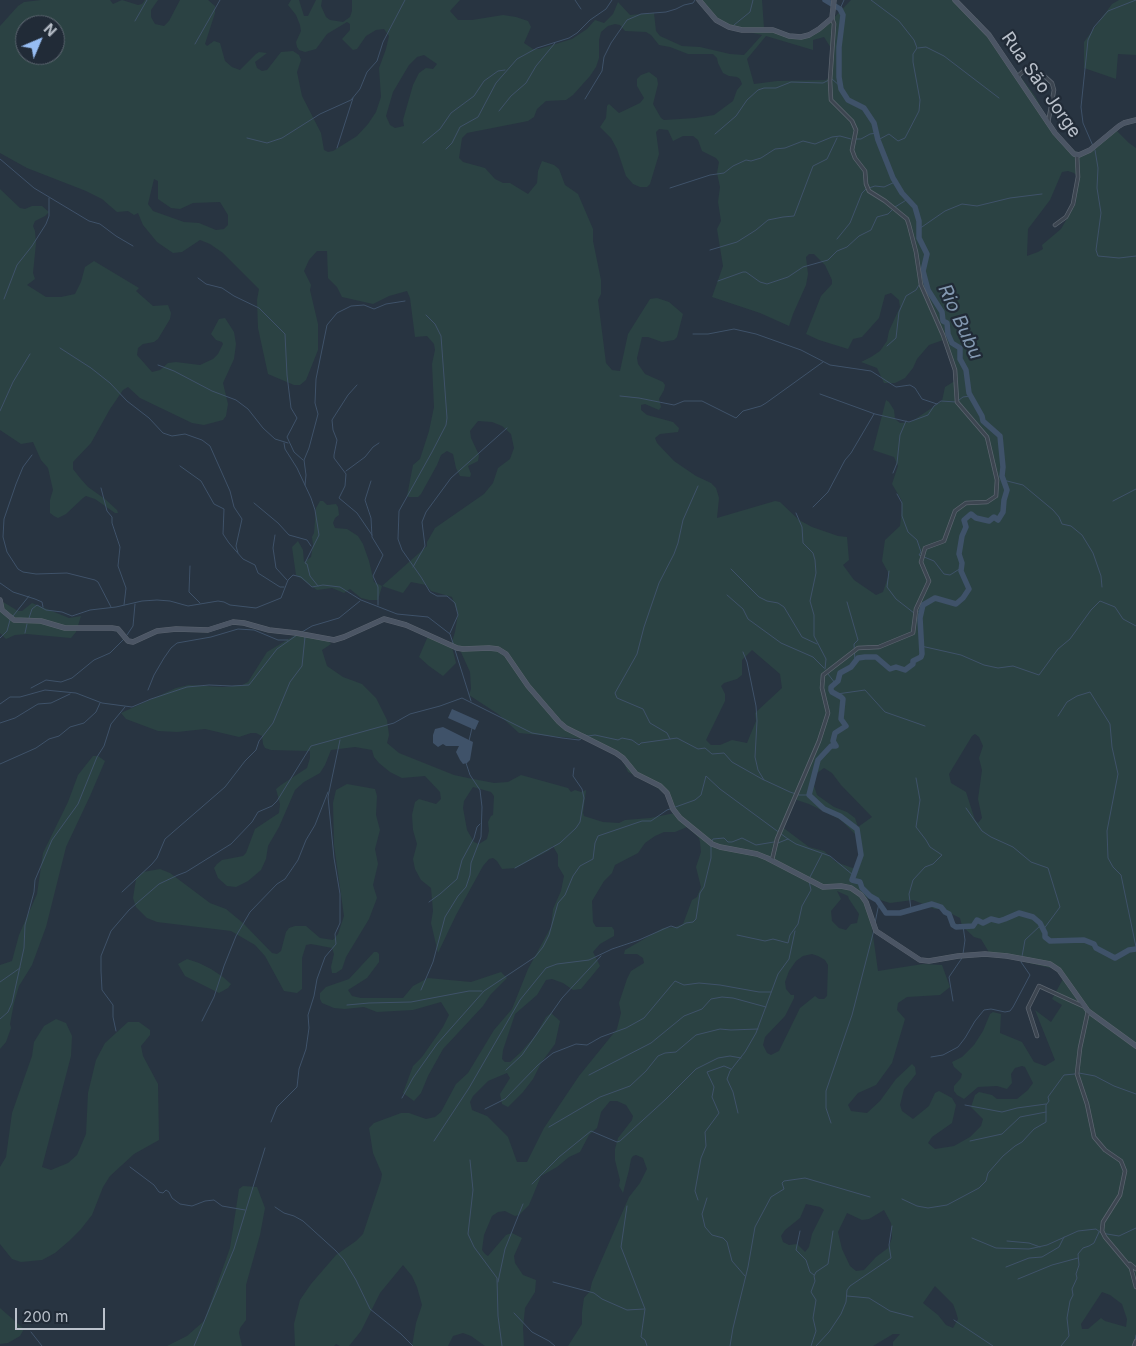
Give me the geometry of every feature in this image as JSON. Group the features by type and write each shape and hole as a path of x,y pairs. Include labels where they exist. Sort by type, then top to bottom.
{"street":[{"path":"699,0 719,22 729,27 742,30 769,30 789,36 801,37 820,29 832,18 834,1"},
{"name":"Rua São Jorge","path":"955,0 989,35 1064,146 1077,155 1090,150 1124,123 1136,120"},
{"path":"772,860 777,839 819,741 828,713 822,688 823,675 858,648 879,647 913,633 916,609 929,581 921,562 925,548 944,541 955,511 966,503 987,502 996,496 997,480 987,436 958,402 954,370 943,335 921,285 916,252 907,219 869,191 866,184 865,171 855,158 852,150 856,130 852,121 831,100 830,81 834,24 832,18"},
{"path":"1018,76 1026,69 1031,69 1042,74 1052,83 1054,90 1048,123"},
{"path":"1056,226 1066,216 1073,204 1078,177 1077,155"},
{"path":"0,600 2,610 14,620 41,621 65,628 118,629 128,641 133,642 157,631 176,629 208,630 233,622 269,630 334,640 344,638 384,619 406,625 450,646 463,650 498,649 506,654 528,686 558,722 566,728 616,753 623,758 636,774 660,786 667,793 673,809 680,818 712,844 757,854 823,887 842,886 851,888 866,902 876,931 920,960 929,961 985,954 1050,964 1059,970 1087,1009 1077,1074 1087,1104 1094,1137 1100,1146 1121,1161 1125,1167 1125,1176 1120,1195 1103,1222 1102,1228 1104,1237 1131,1268 1136,1287"},
{"path":"1037,1036 1028,1008 1039,986 1087,1009 1136,1046"},
{"path":"1123,1259 1136,1269"},
{"path":"1134,1346 1136,1340"}],"green space":[{"path":"41,0 110,0 113,4 122,0 138,5 142,4 145,0 158,0 151,10 151,17 155,24 164,26 169,21 180,0 208,0 215,6 215,13 205,44 207,46 214,41 220,43 225,61 232,67 240,70 259,52 267,53 255,62 257,68 262,71 267,70 281,52 293,51 299,55 301,60 297,72 302,96 321,133 324,150 328,152 333,151 357,136 376,112 381,97 379,68 389,36 384,29 376,30 366,36 357,49 353,50 342,39 350,30 350,24 347,22 327,34 316,49 305,52 299,50 296,42 301,31 296,15 288,5 291,0 299,0 304,16 308,16 316,0 322,0 321,6 326,17 330,20 343,22 350,17 352,0 460,0 450,11 458,20 472,20 503,15 528,21 531,27 524,43 533,49 572,39 587,29 595,20 604,23 613,14 618,2 630,15 654,13 656,31 660,36 682,46 700,47 730,54 744,55 762,35 731,28 716,22 698,0 762,0 764,28 808,37 827,25 851,0 958,0 975,19 978,19 1035,96 1058,138 1078,153 1096,146 1116,130 1136,148 1136,1346 893,1346 893,1342 900,1334 893,1334 873,1346 568,1346 582,1324 584,1298 590,1291 592,1282 629,1197 640,1183 647,1169 643,1158 636,1155 633,1156 623,1193 619,1186 620,1180 615,1160 615,1149 618,1138 633,1116 626,1105 617,1101 610,1101 601,1112 597,1128 589,1135 580,1152 569,1157 557,1167 541,1176 529,1205 519,1215 515,1216 505,1211 498,1212 492,1216 484,1235 482,1250 488,1256 506,1235 512,1233 522,1238 514,1256 515,1263 523,1275 536,1280 535,1292 525,1308 524,1346 485,1346 463,1333 453,1336 448,1346 412,1346 416,1323 422,1305 412,1276 403,1265 380,1293 361,1331 349,1346 336,1344 334,1346 295,1346 294,1324 300,1300 336,1255 363,1234 382,1174 373,1153 369,1128 374,1123 401,1113 409,1113 426,1119 435,1117 441,1112 456,1084 468,1073 494,1030 512,1009 528,969 551,927 553,909 561,891 564,876 558,866 558,855 553,846 548,851 516,868 502,869 497,861 493,858 489,859 483,866 456,915 438,953 431,923 433,911 431,888 421,880 415,869 413,859 417,844 413,830 412,815 415,802 419,799 436,804 441,799 440,792 425,776 402,778 390,772 379,763 374,757 372,750 355,747 331,750 320,773 304,782 295,790 279,827 268,846 266,859 261,870 248,881 236,887 227,886 218,878 214,868 222,860 243,856 246,853 255,829 279,813 280,804 276,789 307,768 310,751 271,750 265,748 262,736 256,733 239,737 205,729 177,732 158,731 126,719 121,713 176,688 189,685 224,687 242,685 248,682 267,652 302,631 328,640 331,644 322,650 327,666 343,677 362,684 376,698 387,720 389,735 387,743 399,753 454,775 468,778 494,783 508,782 521,775 568,788 571,792 586,790 584,816 603,822 619,823 625,820 675,813 663,792 628,772 621,757 593,740 519,733 498,714 469,695 471,689 470,672 460,650 452,647 456,663 443,676 429,666 419,657 428,636 451,645 458,614 452,597 431,591 426,585 411,582 403,593 382,586 427,546 427,542 435,528 484,494 493,483 498,468 510,459 514,448 511,434 502,426 492,422 478,421 470,431 471,438 479,455 478,461 468,466 471,474 470,477 460,476 453,454 447,451 441,455 421,494 418,497 407,496 413,465 420,459 434,407 432,364 435,350 434,344 427,336 415,337 410,298 407,291 389,296 373,304 342,297 337,287 328,278 327,251 317,251 309,260 304,271 311,285 310,290 318,324 318,350 306,380 300,385 294,385 268,374 258,328 257,300 259,289 223,253 200,240 182,252 173,253 157,242 143,225 138,213 134,215 128,211 117,212 102,199 27,168 0,153 0,26 24,2","holes":["615,24 620,25 625,31 646,32 659,45 688,54 713,54 717,58 723,73 740,79 742,84 737,90 733,101 714,115 664,120 653,104 658,84 657,78 649,72 637,79 637,86 644,98 640,103 619,113 609,104 607,106 606,118 600,127 611,138 617,149 626,176 633,184 640,187 647,187 650,184 659,154 656,132 659,129 668,130 673,141 683,136 693,136 698,140 702,151 716,158 719,162 717,173 720,187 718,202 721,221 717,229 723,266 712,297 760,313 789,326 806,285 808,274 806,257 809,254 814,254 825,265 832,284 821,296 806,334 848,349 853,339 862,337 879,318 885,295 891,293 899,300 900,307 889,331 887,341 880,351 861,362 877,368 884,383 895,383 905,378 929,345 946,339 958,379 945,387 942,401 911,422 900,423 895,419 894,410 886,400 873,450 894,457 898,466 892,484 902,501 900,526 885,540 882,561 889,574 883,592 876,595 854,580 843,565 849,560 847,537 838,536 812,527 799,520 780,502 775,501 717,518 719,498 716,488 711,483 696,476 674,461 657,443 655,438 660,434 678,432 679,428 673,422 647,415 641,410 641,405 645,404 659,410 661,407 659,399 665,385 663,382 645,374 638,364 637,358 642,337 662,342 674,340 677,337 683,314 669,302 657,298 650,299 628,334 620,371 612,370 606,363 598,300 601,294 601,280 593,241 593,229 578,194 565,185 559,169 542,161 538,171 537,183 528,194 510,183 503,183 495,179 485,168 463,162 459,158 462,138 467,133 528,121 534,117 537,109 546,101 566,100 573,95 596,67 599,58 601,32 608,26","766,36 813,50 813,40 824,37 831,48 831,65 826,80 777,81 754,84 747,59","424,55 437,64 433,69 426,68 419,73 413,85 403,120 404,126 395,128 390,125 386,116 393,92 409,65 417,57","1062,172 1074,173 1077,176 1076,203 1061,229 1042,245 1043,249 1027,256 1028,229 1050,200","154,179 158,181 158,199 171,208 180,209 193,203 220,202 228,215 228,225 224,229 216,230 199,223 184,222 153,211 148,204","752,650 780,674 782,688 755,713 756,721 747,743 732,740 720,745 711,745 706,740 725,701 725,694 721,686 742,675 742,660","975,734 979,737 983,746 979,758 982,770 978,799 982,818 978,823 975,820 966,792 951,783 949,774","824,768 832,773 872,817 858,827 855,818 817,795 814,786 817,773","473,787 491,792 494,796 493,815 488,822 489,831 487,839 479,844 474,842 467,830 463,808 464,801","794,799 809,804 841,820 856,835 862,859 858,870 836,862 824,851 809,847 781,826","687,827 699,838 701,852 696,867 701,887 697,897 692,900 683,924 663,928 625,950 624,954 637,954 643,958 644,963 631,971 627,979 619,1003 621,1013 617,1029 579,1076 544,1128 527,1162 517,1162 508,1137 487,1116 472,1110 470,1102 473,1096 488,1081 507,1073 510,1078 500,1094 502,1104 508,1107 533,1079 541,1063 555,1044 560,1021 551,1013 546,1017 535,1036 520,1053 510,1062 505,1062 502,1059 503,1050 515,1014 537,995 546,980 552,979 563,983 573,990 581,989 600,966 593,952 600,944 614,936 614,930 612,927 596,927 593,922 592,901 604,881 612,873 615,865 638,853 645,843 664,832 675,832","837,891 848,896 859,914 857,923 851,924 846,930 839,928 832,921 831,911 841,899","867,893 874,898 890,903 913,900 935,909 942,909 960,918 962,926 974,937 981,939 990,954 1055,969 1063,979 1052,999 1062,1005 1051,1022 1035,1010 1055,1060 1045,1066 1034,1062 1022,1042 1000,1033 1001,1014 993,1012 990,1014 983,1031 974,1045 962,1057 952,1062 954,1067 962,1074 954,1086 954,1091 964,1099 978,1087 997,1086 1007,1089 1012,1083 1011,1074 1015,1068 1022,1066 1025,1067 1033,1083 1017,1099 997,1099 992,1095 979,1092 975,1095 971,1107 983,1119 981,1126 970,1137 954,1146 935,1149 928,1143 932,1137 952,1123 956,1105 952,1098 939,1091 935,1093 929,1106 913,1119 902,1111 900,1105 904,1089 916,1074 915,1067 912,1064 896,1079 880,1101 867,1113 851,1111 848,1105 858,1093 876,1085 892,1063 905,1019 897,1010 898,1003 907,997 940,995 950,987 942,965 923,964 878,971","812,954 825,960 828,965 827,996 824,999 819,999 815,996 800,1008 779,1051 771,1055 767,1053 763,1045 765,1037 785,1016 794,998 794,995 791,995 786,989 785,982 789,971 796,961 803,956","806,1204 820,1207 824,1210 812,1234 809,1247 805,1252 797,1244 789,1245 783,1242 781,1236 785,1230 800,1218","884,1210 891,1223 892,1238 888,1248 864,1270 856,1271 850,1266 842,1249 838,1232 847,1213 862,1220 869,1219","935,1286 953,1304 958,1319 953,1328 946,1325 938,1315 923,1303","1102,1292 1110,1295 1122,1304 1127,1319 1126,1327 1101,1318 1088,1329 1082,1329 1081,1324"]},
{"path":"1119,0 1136,0 1136,55 1118,54 1116,79 1084,68 1084,42 1112,4"},
{"path":"0,189 20,208 42,206 49,212 35,221 33,226 36,243 33,273 35,279 27,285 46,297 61,297 75,294 85,267 94,261 139,288 136,291 153,306 168,305 171,313 170,319 158,339 154,342 143,344 138,348 137,355 152,372 160,370 168,363 200,365 213,359 223,344 211,334 219,319 225,318 234,332 236,344 234,359 223,383 228,404 226,416 223,420 204,425 192,423 140,398 128,387 123,390 110,409 91,443 73,462 73,469 80,478 88,487 117,510 118,513 115,513 95,499 86,496 66,514 58,518 54,516 50,513 50,500 53,490 48,468 41,460 33,442 21,444 0,430"},
{"path":"320,501 327,505 336,504 338,507 339,515 333,523 335,528 347,529 358,536 369,561 374,582 382,586 378,600 361,598 350,589 344,593 332,588 317,590 296,575 292,547 298,541 303,550 304,562 311,557 316,508"},
{"path":"0,600 18,611 22,611 32,603 69,618 81,616 76,632 71,638 27,634 15,635 6,639 0,633"},
{"path":"93,756 98,756 105,761 66,847 46,927 32,965 19,986 10,1024 11,1028 6,1042 0,1049 0,965 12,961 19,935 37,894 43,853 68,802 78,775"},
{"path":"347,784 375,789 377,796 376,815 380,830 375,849 378,864 373,885 377,898 369,919 346,957 342,969 336,973 332,973 331,967 334,954 332,948 311,944 306,945 302,958 302,989 297,993 284,991 265,956 255,945 231,931 157,922 147,918 136,907 133,898 136,879 143,872 160,869 170,873 210,903 226,909 243,923 272,953 277,954 281,951 286,932 289,928 295,926 306,926 320,938 333,940 338,934 344,916 334,845 333,803 336,790"},
{"path":"374,952 379,954 379,962 367,978 348,990 352,996 361,998 403,998 413,986 428,978 471,982 501,972 507,978 443,1049 421,1093 414,1101 403,1093 413,1066 422,1057 449,1015 441,1002 413,1010 377,1012 364,1007 334,1008 322,1003 320,999 320,993 326,987 349,979"},
{"path":"187,959 211,969 231,984 219,993 185,976 178,964"},
{"path":"56,1019 66,1023 72,1036 71,1056 42,1167 51,1170 68,1163 77,1155 86,1134 88,1093 96,1060 105,1043 128,1022 139,1022 150,1030 150,1035 141,1046 143,1056 158,1084 159,1140 134,1154 110,1176 103,1187 92,1215 69,1241 55,1253 42,1260 21,1262 12,1259 0,1244 0,1167 6,1157 12,1113 32,1056 34,1042 44,1026"},
{"path":"243,1186 257,1187 265,1208 260,1235 246,1285 246,1320 239,1333 242,1346 167,1346 187,1336 204,1321 230,1248 239,1189"},
{"path":"0,1308 24,1329 20,1336 8,1343 0,1344"}],"water":[{"path":"452,709 479,721 475,730 448,718"},
{"path":"443,727 473,742 470,760 467,763 463,764 456,752 459,746 446,746 443,744 438,747 433,743 435,729"}],"waterway":[{"path":"135,21 147,0"},
{"path":"195,44 220,0"},
{"path":"247,138 267,143 282,138 320,114 351,100 360,89 367,72 377,61 383,42 405,0"},
{"path":"575,0 581,9"},
{"path":"446,149 452,143 460,127 478,117 496,83 517,59 537,48 569,38 606,9 612,0"},
{"name":"Rio Bubu","path":"585,99 602,71 604,57 611,43 627,20 641,14 666,12 693,3 695,0"},
{"path":"734,25 750,12 753,0"},
{"name":"Rio Bubu","path":"825,0 840,9 843,15 839,47 841,89 848,100 864,108 874,123 878,140 893,178 902,193 915,207 919,221 919,238 927,254 923,271 928,290 942,312 943,321 947,323 948,334 952,343 960,348 960,359 966,370 969,393 983,421 1000,436 1002,476 1007,490 1003,512 998,520 994,517 989,521 976,518 971,514 964,520 966,527 962,536 959,554 962,563 961,571 969,589 956,604 935,598 923,605 920,618 921,657 913,661 913,664 905,670 896,667 890,669 876,657 858,658 851,667 840,673 838,681 831,687 831,690 843,699 841,719 846,726 835,733 833,741 836,746 831,746 818,760 809,795 824,809 840,816 857,829 861,855 852,880 860,882 862,888 877,900 886,913 900,913 932,904 941,907 949,914 953,925 956,927 973,926 977,920 983,923 991,919 999,921 1019,913 1033,917 1040,923 1045,937 1050,941 1084,940 1094,944 1096,948 1115,958 1129,950 1136,949"},
{"path":"840,9 844,0"},
{"path":"871,0 899,21 914,40 917,48 913,54 913,62 920,100 919,111 905,138 898,141 889,134 878,140"},
{"path":"1093,146 1083,123 1081,107 1088,40 1094,27 1108,11 1136,0"},
{"path":"499,111 511,96 526,83 536,66 555,43"},
{"path":"918,48 926,47 944,56 999,98"},
{"path":"423,143 440,129 451,113 474,96 484,81 498,71 505,70"},
{"name":"Rio Bubu","path":"832,79 840,86"},
{"path":"715,134 736,116 747,100 758,90 776,88 791,82 823,83 829,80"},
{"path":"337,148 353,98"},
{"path":"855,139 861,139 870,134 877,133"},
{"path":"670,188 710,175 724,173 746,160 751,161 761,158 775,149 785,148 803,141 815,144 832,137 840,136 851,139"},
{"path":"710,250 737,242 768,220 794,216 813,166 827,159 837,138"},
{"path":"1095,150 1098,168 1097,188 1101,213 1096,250 1098,256 1119,258 1136,256"},
{"path":"0,159 34,188 89,221 100,224 133,246"},
{"path":"869,188 875,186 884,187 895,182"},
{"path":"837,239 850,223 862,193 866,189"},
{"path":"919,229 945,211 962,204 977,206 1010,198 1042,194"},
{"path":"4,299 17,265 46,224 49,216 49,198"},
{"path":"895,207 908,199"},
{"path":"718,281 743,272 767,284 788,277 803,267 828,260 837,251 847,247 859,236 871,230 877,217 888,214 892,210"},
{"path":"198,278 206,284 222,288 259,308 285,334 291,408 297,418 287,437 294,452 303,460"},
{"path":"887,346 896,338 899,312 906,296 916,290 919,285"},
{"path":"305,485 304,460 318,414 315,403 316,379 327,325 337,313 351,306 364,305 374,309 386,304 405,301"},
{"path":"426,315 435,324 441,336 447,418 446,425 399,511 398,539 402,550 430,592 437,596 447,596 455,603 458,615 450,633"},
{"path":"693,334 708,334 734,329 756,334 801,350 830,365 871,371 896,387 910,385 915,388 922,399 937,404"},
{"path":"60,348 110,383 163,433 172,436 185,434 202,440 210,446 230,491 234,507 242,519 236,546 238,553"},
{"path":"0,411 13,382 30,354"},
{"path":"620,396 674,405 684,401 702,401 736,418 743,411 766,403 823,362"},
{"path":"158,365 174,371 212,391 236,400 248,409 263,428 275,439 288,443"},
{"path":"357,385 348,395 332,420 337,440 334,458 346,474 345,486 339,498 357,513 372,535"},
{"path":"820,394 875,414 909,422 928,415 934,406 941,401 956,402"},
{"path":"959,400 963,397 971,396"},
{"path":"813,507 828,492 845,460 874,414"},
{"path":"893,473 897,463 900,435 906,421"},
{"path":"413,567 425,546 422,522 426,512 451,478 507,428"},
{"path":"284,443 285,449 297,468 315,510 319,535 305,563 307,564 310,576 318,586"},
{"path":"346,471 365,457 379,443"},
{"path":"32,455 23,467 4,519 3,537 7,552 18,569 23,572 36,574 67,573 95,580 98,582 111,607"},
{"path":"180,466 201,481 214,504 224,509 223,534 229,543 243,559 255,565 258,573 280,587 284,587"},
{"path":"1003,480 1023,485 1053,510 1062,524 1071,526 1082,535 1093,553 1101,576 1102,587"},
{"path":"371,481 365,500 371,518 372,537 383,555 373,576 378,587 378,605"},
{"path":"670,739 667,733 650,723 643,709 617,698 615,693 637,654 659,583 674,554 683,520 698,486"},
{"path":"101,488 107,511 112,517 112,523 120,547 118,566 126,588 124,605"},
{"path":"1113,501 1136,489"},
{"path":"897,494 902,503 902,516 908,532 917,540 921,552 919,555 934,561 944,574 950,575 961,568"},
{"path":"254,503 289,535 307,540 311,546"},
{"path":"796,513 802,527 803,543 813,553 815,560 816,573 810,601 814,615 814,636 826,659 825,669"},
{"path":"275,535 273,548 276,568 287,580"},
{"path":"190,566 189,592 200,603"},
{"path":"731,569 759,597 784,607 802,637 817,644"},
{"path":"889,571 887,587 896,599 914,613 921,610"},
{"path":"29,618 32,609 37,605 46,610 62,612 72,616 90,610 157,600 188,606 218,601 230,605 256,608 281,598 288,580 293,575 301,577 312,587 323,585 340,587 361,600 397,614 428,617 450,634 454,646"},
{"path":"0,583 13,592 42,602 43,607"},
{"path":"727,595 743,609 748,619 781,643 813,657 824,668"},
{"path":"13,616 29,596"},
{"path":"302,632 312,626 339,618 360,601"},
{"path":"921,646 961,655 984,665 998,668 1013,666 1039,675 1058,649 1070,639 1100,601 1115,607 1123,619 1136,626"},
{"path":"847,602 858,640 854,644 855,661"},
{"path":"127,635 133,626 135,604"},
{"path":"0,638 7,631 10,620"},
{"path":"25,633 27,624"},
{"path":"148,690 164,658 177,643 211,637 238,629 254,630 278,640 288,640"},
{"path":"0,704 10,697 20,697 45,690 76,693 102,703 132,707 187,687 249,685 277,649 297,635"},
{"path":"122,892 157,858 165,839 225,787 256,750 259,741 273,723 290,682 302,666 305,637"},
{"path":"31,688 46,680 61,682 72,678 94,660 110,653 125,638"},
{"path":"455,650 471,701"},
{"path":"743,652 747,662 756,706 755,757 758,770 764,780"},
{"path":"828,674 835,683"},
{"path":"837,694 865,690 885,712 925,726"},
{"path":"1058,716 1067,702 1077,696 1090,692 1110,724 1112,747 1118,774 1107,831 1108,858 1121,875 1136,947"},
{"path":"0,723 15,718 38,704 51,703 70,694"},
{"path":"116,1031 113,1005 102,990 101,971 101,956 111,931 129,910 159,884 186,872 231,844 252,822 258,812 272,806 277,801 311,746 394,723 410,714 462,698 532,733 581,739"},
{"path":"0,764 36,748 49,739 59,736 70,727 84,723 96,712 100,703"},
{"path":"0,1019 8,1012 12,1003 24,948 25,925 34,892 35,880 52,840 78,804 97,757 104,746 111,724 125,707"},
{"path":"469,741 472,728"},
{"path":"583,734 618,740 622,738 632,740 639,745 641,743 677,738 698,749 705,748 712,754 724,753 732,762 762,779 790,792 799,795 809,795"},
{"path":"271,1122 277,1107 297,1087 299,1069 306,1049 309,1028 308,1015 317,979 325,957 336,944 335,934 340,923 340,894 334,858 328,797 340,740"},
{"path":"421,990 433,962 445,917 466,887 471,863 481,837 482,807 480,790 470,775 466,763"},
{"path":"515,868 560,843 580,822 584,798 582,789 573,776 574,768"},
{"path":"402,1098 413,1078 437,1044 484,991 535,957 543,947 549,935 558,903 565,895 573,876 580,866 593,859 598,836 642,821 651,821 667,810 695,800 701,795 706,776 720,789 788,839 796,844 830,856 853,875"},
{"path":"911,909 909,894 913,880 925,867 933,864 942,855 930,847 916,827 920,800 916,778"},
{"path":"202,1021 214,997 236,936 250,912 277,884 285,879 298,860 328,792"},
{"path":"966,808 982,831 1013,847 1031,862 1048,868 1060,907 1043,930"},
{"path":"429,902 457,879 462,860 480,824"},
{"path":"712,841 713,839 724,838 728,842 732,842 742,838 756,845 774,842"},
{"path":"778,843 788,839"},
{"path":"434,1141 469,1088 520,1000 546,968 557,964 589,960 671,926 677,928 696,919 700,893 704,887 711,858 711,844"},
{"path":"810,877 822,854"},
{"path":"737,935 765,941 773,939 788,943 790,935 798,924 802,906 811,890 809,881"},
{"path":"875,923 879,903"},
{"path":"931,1057 943,1055 958,1047 984,1010 1010,1011 1030,975 1021,962 1025,940 1041,925"},
{"path":"963,926 965,940 963,954"},
{"path":"831,1123 826,1108 826,1091 852,1015 874,930"},
{"path":"738,1113 733,1092 727,1079 730,1071 745,1052 756,1033 778,974 789,959 795,931"},
{"path":"506,1070 522,1055 562,998 601,956"},
{"path":"953,1001 949,977 962,958"},
{"path":"0,982 20,968"},
{"path":"485,1109 505,1099 538,1065 553,1053 576,1044 587,1045 644,1018 675,981 684,985 699,983 771,992"},
{"path":"347,1005 411,1002 469,991 482,991"},
{"path":"589,1075 651,1043 684,1016 702,1009 711,999 733,998 766,1007"},
{"path":"549,1127 600,1097 630,1086 658,1056 676,1052 696,1035 720,1029 758,1029"},
{"path":"532,1184 559,1157 591,1131 617,1142 620,1141 696,1069 718,1058 730,1056 741,1058"},
{"path":"698,1200 695,1191 701,1158 706,1146 705,1132 719,1113 712,1097 714,1087 707,1072 724,1066 731,1069"},
{"path":"1079,1073 1095,1076 1114,1086 1136,1094"},
{"path":"902,1199 917,1206 928,1208 947,1205 979,1188 986,1181 988,1173 1003,1156 1022,1142 1034,1129 1046,1122 1048,1097 1064,1075 1075,1074"},
{"path":"965,1105 1002,1112 1046,1104"},
{"path":"970,1141 1002,1134 1020,1117 1046,1112"},
{"path":"194,1346 234,1249 265,1148"},
{"path":"470,1160 473,1190 468,1234 474,1247 497,1278 498,1316 502,1346"},
{"path":"130,1167 154,1185 159,1192 163,1193 166,1190 169,1192 172,1198 180,1204 192,1206 214,1200 222,1206 245,1210"},
{"path":"730,1346 755,1227 771,1197 784,1189 782,1183 784,1181 805,1178 870,1197"},
{"path":"707,1198 702,1214 705,1227 712,1235 723,1238 727,1242 732,1261 745,1276"},
{"path":"498,1282 505,1249 523,1204"},
{"path":"627,1206 621,1247 645,1309 641,1337 645,1340 647,1346"},
{"path":"275,1207 303,1221 336,1251 356,1280 370,1309 413,1346"},
{"path":"816,1346 829,1332 841,1314 846,1302 847,1290 850,1286 891,1258 889,1245 892,1226"},
{"path":"972,1238 996,1248 1029,1249 1047,1245 1078,1231 1096,1229 1101,1233 1119,1236 1136,1228"},
{"path":"800,1231 796,1250 806,1260 810,1272 814,1275"},
{"path":"811,1346 816,1331 813,1318 816,1300 811,1292 815,1281 814,1276 816,1272 828,1264 833,1231"},
{"path":"1061,1346 1069,1336 1067,1318 1073,1295 1072,1289 1077,1278 1078,1254 1083,1248 1094,1243 1099,1232"},
{"path":"1006,1267 1029,1258 1042,1257 1059,1247 1064,1237"},
{"path":"1007,1241 1029,1243 1040,1247"},
{"path":"1018,1279 1052,1265 1078,1258"},
{"path":"553,1282 594,1293 602,1299 627,1310 644,1309"},
{"path":"847,1296 869,1298 890,1311 913,1317"},
{"path":"514,1313 532,1332 555,1346"},
{"path":"954,1320 993,1346"},
{"path":"31,1332 42,1346"},
{"path":"1135,1341 1136,1335"}]}
